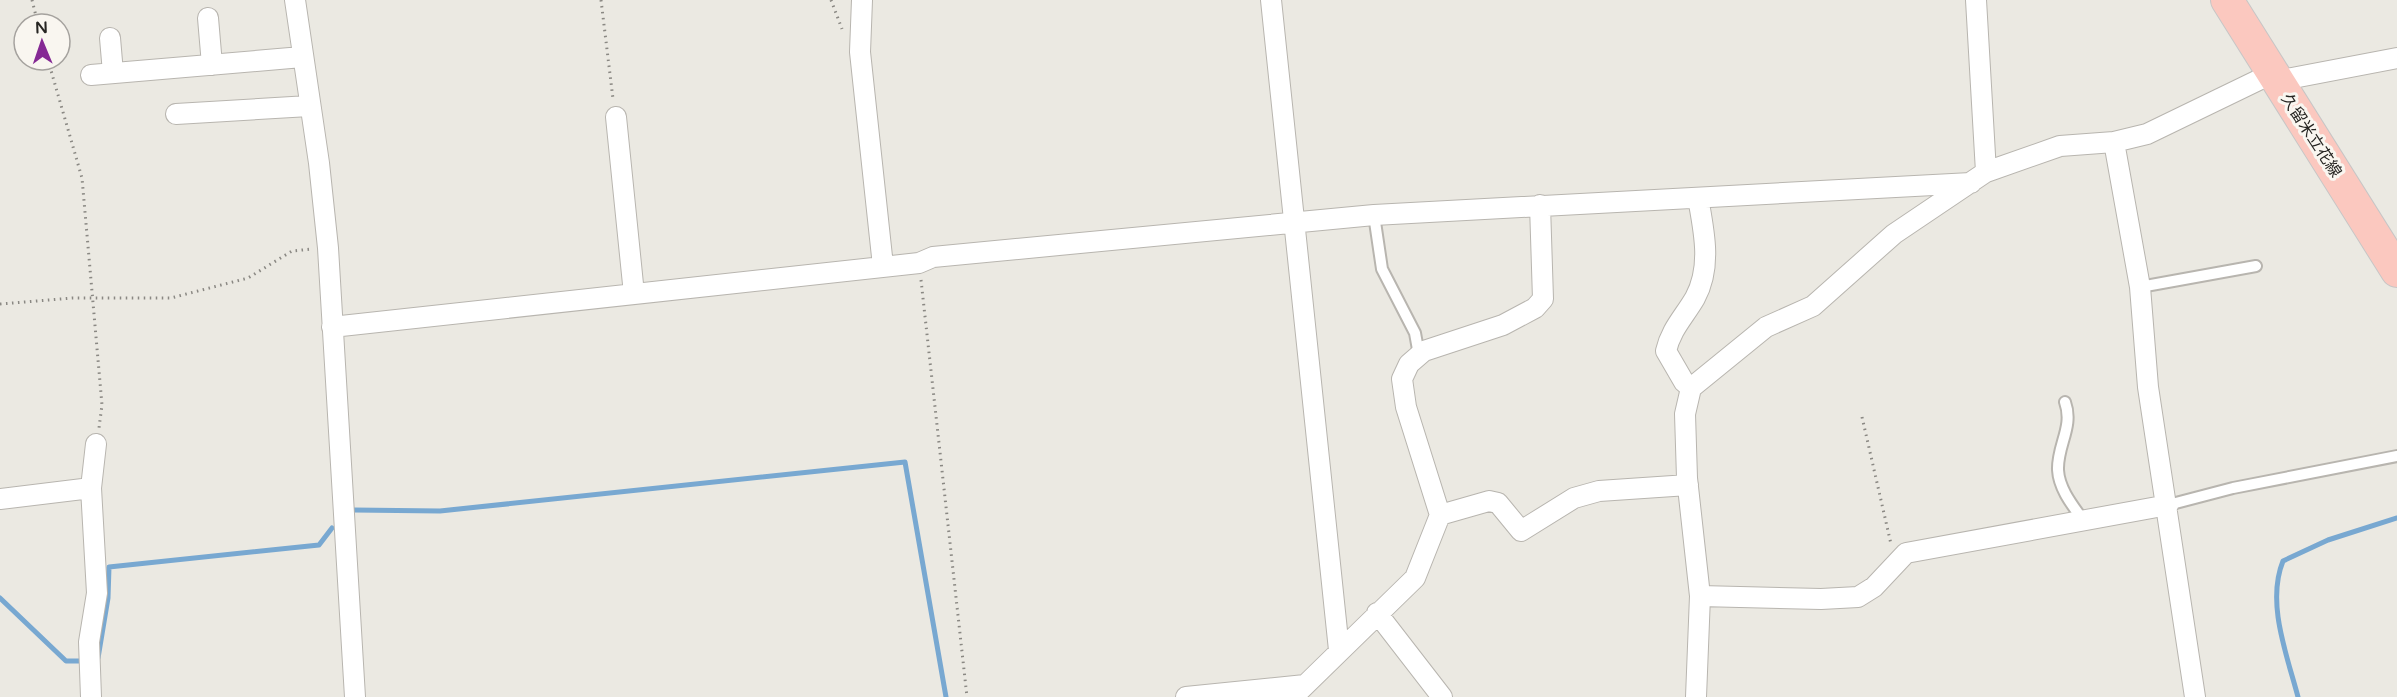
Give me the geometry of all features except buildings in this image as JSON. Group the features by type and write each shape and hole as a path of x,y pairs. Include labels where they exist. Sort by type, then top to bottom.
{"main road":[{"name":"久留米立花線","path":"2227,0 2397,271"}],"street":[{"path":"295,0 319,163 328,248 355,697"},
{"path":"862,0 860,52 883,266"},
{"path":"1271,0 1339,650"},
{"path":"1976,0 1979,178"},
{"path":"208,18 212,65"},
{"path":"110,38 112,73"},
{"path":"91,75 302,57"},
{"path":"1696,697 1700,596 1688,485 1685,414 1691,388 1766,327 1813,306 1894,234 1979,178 2060,146 2114,142 2147,134 2275,77 2397,58"},
{"path":"176,114 309,106"},
{"path":"616,117 634,294"},
{"path":"2114,142 2140,287 2148,387 2168,505 2195,697"},
{"path":"332,327 883,266 919,264 933,257 1293,222 1540,205 1698,198 1979,178"},
{"path":"1691,388 1684,382 1666,351 1670,334 1696,297 1704,274 1706,252 1698,198"},
{"path":"1186,697 1299,691 1415,578 1440,515 1406,407 1402,379 1409,364 1424,351 1503,325 1535,308 1543,298 1540,205"},
{"path":"91,697 89,642 97,593 91,488 96,444"},
{"path":"1440,515 1489,501 1498,502 1521,531 1574,498 1599,490 1688,485"},
{"path":"0,499 91,488"},
{"path":"1700,596 1821,600 1858,597 1874,587 1906,553 2168,505"},
{"path":"1377,613 1442,697"}],"lane":[{"path":"1374,215 1382,269 1414,333 1419,355"},
{"path":"2140,287 2256,266"},
{"path":"2065,402 2070,415 2058,470 2062,485 2083,520"},
{"path":"2168,505 2233,488 2397,456"}],"path":[{"path":"601,0 616,117"},
{"path":"51,72 82,178 102,405 96,444"},
{"path":"0,304 94,298 171,298 248,278 292,252 328,248"},
{"path":"919,264 967,697"},
{"path":"1862,417 1890,543 1899,561"}],"waterway":[{"path":"354,510 440,511 905,462 946,697"},
{"path":"2298,697 2277,611 2278,577 2283,561 2328,540 2397,518"},
{"path":"98,658 108,598 109,567 319,545 332,528"},
{"path":"0,598 66,661 82,661"}]}
